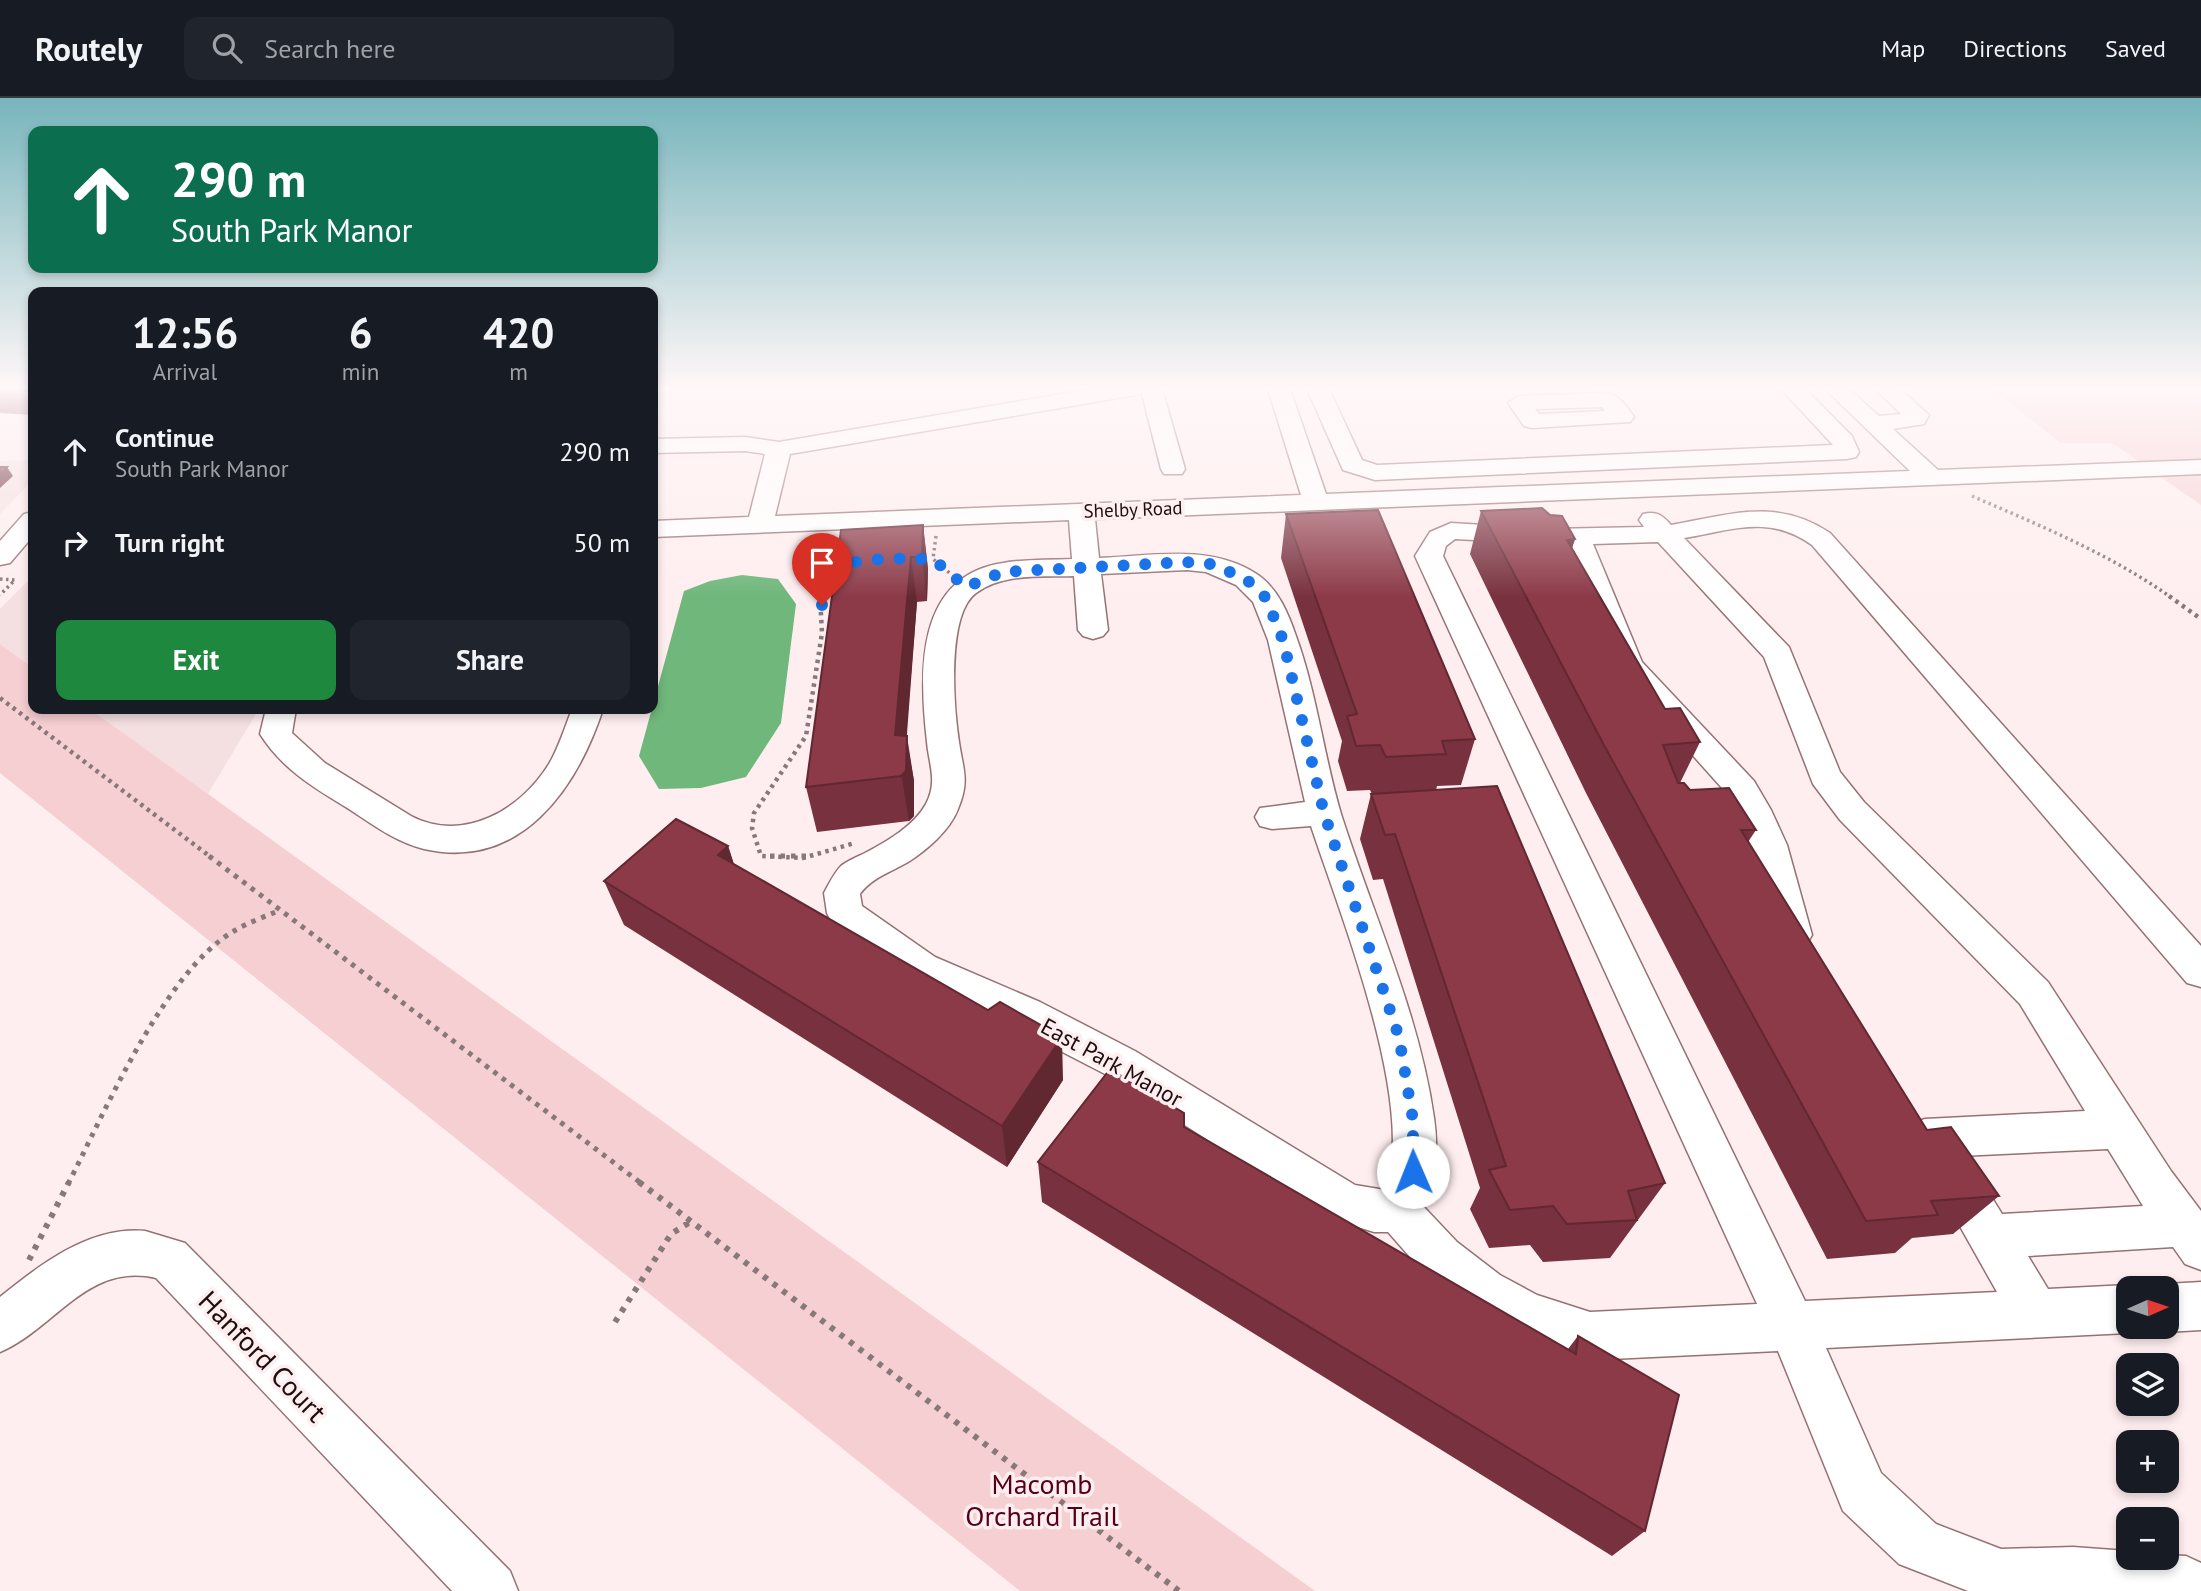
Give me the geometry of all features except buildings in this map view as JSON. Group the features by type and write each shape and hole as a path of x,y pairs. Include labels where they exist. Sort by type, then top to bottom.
{"street":[{"path":"760,524 777,459"},
{"path":"1171,459 1173,469"},
{"path":"1302,459 1316,502"},
{"path":"1349,459 1352,465 1375,473 1715,459"},
{"path":"1606,459 1662,534 1778,654 1825,776 1845,802 2034,993 2119,1129 2193,1236"},
{"path":"1911,459 1933,479"},
{"name":"Shelby Road","path":"658,529 2201,467"},
{"path":"1113,509 1121,564"},
{"path":"1081,511 1093,630"},
{"path":"2201,972 1821,539 1805,528 1767,517 1662,534 1577,537 1451,531 1432,544 1429,556 1792,1326 1862,1492 1918,1545 2001,1576 2073,1574 2186,1584 2201,1591"},
{"path":"0,557 28,526"},
{"path":"1577,537 1628,666 1742,789 1753,807 1766,834 1780,899 1806,965"},
{"path":"0,557 28,557"},
{"path":"908,843 941,810 951,781 943,744 938,684 942,638 953,602 966,587 1003,572 1121,564 1211,564 1246,579 1266,598 1283,640 1324,813 1399,1037 1413,1120 1413,1172 1399,1211 1433,1252 1470,1284 1544,1324 1590,1336 2116,1311"},
{"path":"280,714 276,734 284,748 342,790 409,829 424,836 452,839 478,837 493,831 534,803 552,785 566,764 585,714"},
{"path":"1272,817 1324,813"},
{"name":"East Park Manor","path":"908,843 854,875 842,893 845,913 921,968 1026,1014 1121,1063 1345,1203 1374,1211 1399,1211"},
{"path":"2036,1314 1958,1181 1914,1123 2119,1129"},
{"path":"1991,1237 2193,1236"},
{"name":"Hanford Court","path":"0,1328 62,1279 90,1263 137,1252 169,1259 490,1591"},
{"path":"2179,1307 2201,1306"}],"path":[{"path":"1933,479 2073,539 2140,575 2201,619"},
{"path":"933,559 936,535"},
{"path":"922,559 933,559 966,587"},
{"path":"841,566 831,572 820,586 822,633 806,736 801,749 757,806 752,824 761,856 803,858 853,843 908,843"},
{"path":"0,579 15,580 0,595"},
{"path":"0,698 1179,1591"},
{"path":"28,1262 140,1043 169,998 207,953 233,931 278,911"},
{"path":"615,1322 671,1234 690,1222"}],"shaded area":[{"path":"28,460 28,485 0,514 0,461"},
{"path":"742,575 778,579 796,604 781,723 746,777 701,788 659,789 639,756 650,714 658,714 658,686 684,591 710,581"},
{"path":"28,581 28,664 0,644 0,609"},
{"path":"97,714 256,714 208,794"}],"green space":[{"path":"2134,459 2201,459 2201,505"},
{"name":"Macomb Orchard Trail","path":"0,644 28,664 28,714 97,714 1315,1591 1020,1591 0,773"}],"route":[{"path":"822,605 820,586 831,572 841,566 876,560 933,559 966,587 1003,572 1186,562 1211,564 1246,579 1266,598 1283,640 1324,813 1399,1037 1413,1120 1413,1172"}]}
